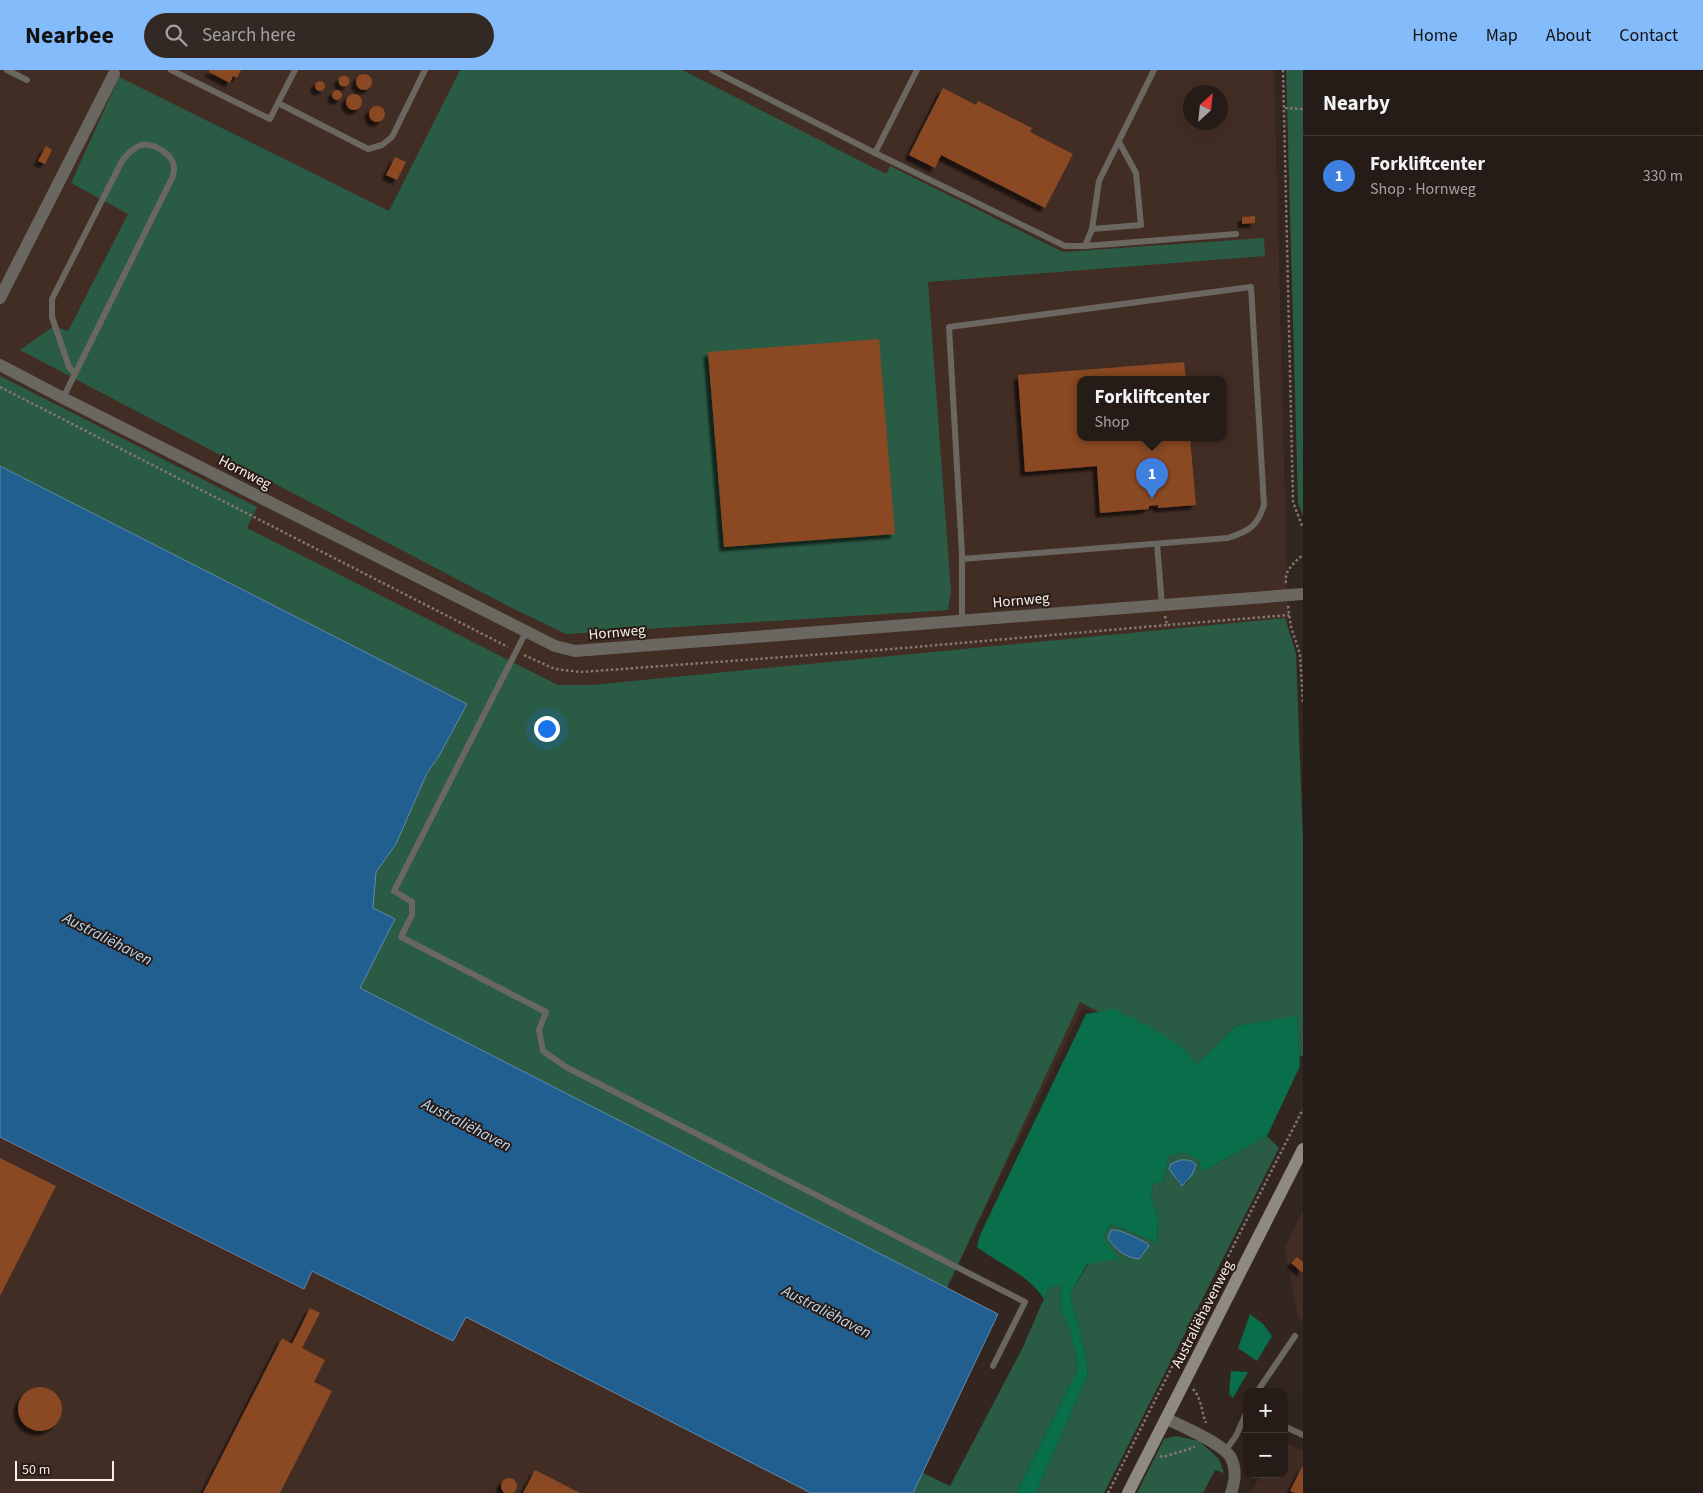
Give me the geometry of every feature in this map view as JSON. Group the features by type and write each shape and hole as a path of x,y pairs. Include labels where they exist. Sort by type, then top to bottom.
{"street":[{"path":"0,298 115,72"},
{"name":"Hornweg","path":"0,365 526,632 555,646 575,651 1303,594"},
{"name":"Australiëhavenweg","path":"1128,1493 1299,1168 1303,1148"},
{"path":"1167,1418 1207,1439 1225,1451 1231,1458 1236,1473 1230,1493"}],"lane":[{"path":"7,70 27,80"},
{"path":"171,70 270,119 295,70"},
{"path":"278,103 368,149 382,145 392,137 425,70"},
{"path":"712,70 875,153 1065,246 1236,234"},
{"path":"875,153 916,70"},
{"path":"1085,246 1092,229 1099,181 1154,70"},
{"path":"1092,229 1142,225 1136,173 1119,142"},
{"path":"63,398 172,176 174,167 170,158 161,150 151,145 141,145 130,151 122,160 52,299 52,317 69,367 74,374"},
{"path":"962,559 1228,538 1245,533 1255,525 1264,505 1252,288 949,327 962,559 962,621"},
{"path":"1157,544 1162,605"},
{"path":"526,632 394,891 412,902 412,915 401,937 546,1012 539,1030 542,1051 566,1067 1025,1302 993,1366"},
{"path":"1260,1388 1295,1336"},
{"path":"1225,1451 1236,1436 1243,1420"},
{"path":"1288,1428 1303,1435"}],"path":[{"path":"1283,70 1293,502 1303,528"},
{"path":"1284,108 1303,109"},
{"path":"0,387 190,486 555,669 581,672 892,649 1288,615 1300,654 1303,703"},
{"path":"1162,605 1167,624"},
{"path":"1108,1493 1303,1109"},
{"path":"1133,1444 1162,1457 1201,1446 1210,1432 1202,1412 1200,1399 1195,1390 1185,1384"}],"shaded area":[{"path":"0,70 1274,70 1294,853 1197,1065 1083,1007 947,1288 360,988 0,466"},
{"path":"0,1052 856,1493 0,1493"},
{"path":"1303,1210 1303,1321 1298,1317 1285,1248"},
{"path":"1288,1443 1303,1451 1303,1493 1251,1493 1259,1478 1288,1478"}],"green space":[{"path":"460,70 682,70 886,174 890,166 1063,252 1264,238 1265,256 928,282 951,592 948,610 566,634 512,608 20,350 54,326 68,331 128,214 71,183 119,77 389,211"},
{"path":"1286,70 1303,70 1303,516 1298,503"},
{"path":"0,376 257,507 247,528 558,685 591,685 1285,618 1296,653 1303,841 1303,1056 1299,1056 1297,1017 1236,1026 1197,1064 1080,1002 947,1288 360,988 395,919 373,908 376,873 407,819 427,773 439,756 467,704 0,466"},
{"path":"1114,1009 1160,1032 1184,1049 1197,1064 1236,1026 1297,1016 1300,1066 1267,1136 1202,1172 1199,1160 1185,1153 1169,1156 1163,1182 1153,1184 1151,1196 1158,1218 1157,1243 1111,1224 1103,1238 1119,1259 1087,1264 1070,1295 1084,1347 1088,1375 1036,1493 1016,1493 1078,1368 1070,1330 1060,1307 1061,1284 1048,1289 1044,1299 1022,1276 977,1247 980,1235 1086,1014"},
{"path":"1267,1136 1279,1148 1104,1493 1036,1493 1088,1375 1084,1347 1070,1295 1111,1224 1157,1243 1158,1218 1151,1196 1153,1184 1163,1182 1169,1156 1185,1153 1200,1160 1202,1172","holes":["1180,1160 1189,1160 1195,1168 1186,1184 1180,1185 1169,1169","1117,1230 1147,1243 1139,1259 1118,1250 1110,1241"]},
{"path":"1061,1284 1060,1307 1070,1330 1078,1368 1016,1493 913,1493 923,1473 950,1486 1023,1347 1048,1289"},
{"path":"1250,1314 1263,1324 1272,1336 1257,1361 1238,1348"},
{"path":"1231,1371 1248,1372 1233,1398 1229,1394"},
{"path":"1176,1436 1199,1441 1219,1459 1224,1473 1215,1470 1203,1493 1137,1493 1164,1439"}],"water":[{"name":"Australiëhaven","path":"0,466 467,704 439,756 427,773 396,844 376,872 373,908 395,919 360,988 998,1314 913,1493 811,1493 466,1317 453,1341 312,1271 304,1289 0,1137"},
{"path":"1180,1160 1191,1161 1196,1165 1192,1175 1182,1186 1169,1169 1171,1164"},
{"path":"1111,1230 1120,1231 1147,1243 1149,1246 1139,1259 1125,1255 1108,1238"}],"building":[{"path":"210,70 241,70 237,78 233,76 230,83 209,72"},
{"path":"364,74 372,82 364,90 356,82"},
{"path":"344,75 350,81 344,87 338,81"},
{"path":"318,81 322,81 325,86 324,90 318,91 315,88 315,84"},
{"path":"943,88 976,105 978,101 1032,128 1030,132 1073,154 1045,208 941,155 935,168 909,155"},
{"path":"337,90 342,95 337,100 332,95"},
{"path":"354,94 362,102 354,110 346,102"},
{"path":"377,106 385,114 377,122 369,114"},
{"path":"46,146 52,150 45,164 38,161"},
{"path":"395,157 406,162 397,180 386,175"},
{"path":"1255,216 1255,223 1242,224 1242,217"},
{"path":"879,339 895,534 724,547 708,352"},
{"path":"1184,362 1186,376 1077,376 1077,441 1190,441 1196,505 1158,508 1158,505 1149,506 1149,509 1100,513 1097,466 1025,472 1018,375"},
{"path":"0,1158 56,1186 0,1296"},
{"path":"1297,1257 1303,1262 1303,1273 1291,1263"},
{"path":"310,1308 320,1313 302,1348 325,1360 314,1382 332,1391 280,1493 203,1493 282,1338 292,1344"},
{"path":"40,1387 52,1391 58,1397 62,1409 58,1421 52,1427 40,1431 28,1427 22,1421 18,1409 22,1397 28,1391"},
{"path":"1303,1465 1303,1493 1295,1493 1290,1491"},
{"path":"535,1470 580,1493 523,1493"},
{"path":"506,1478 512,1478 517,1483 515,1492 506,1494 501,1489 501,1483"}],"place":[{"name":"Forkliftcenter","path":"1152,499"}]}
